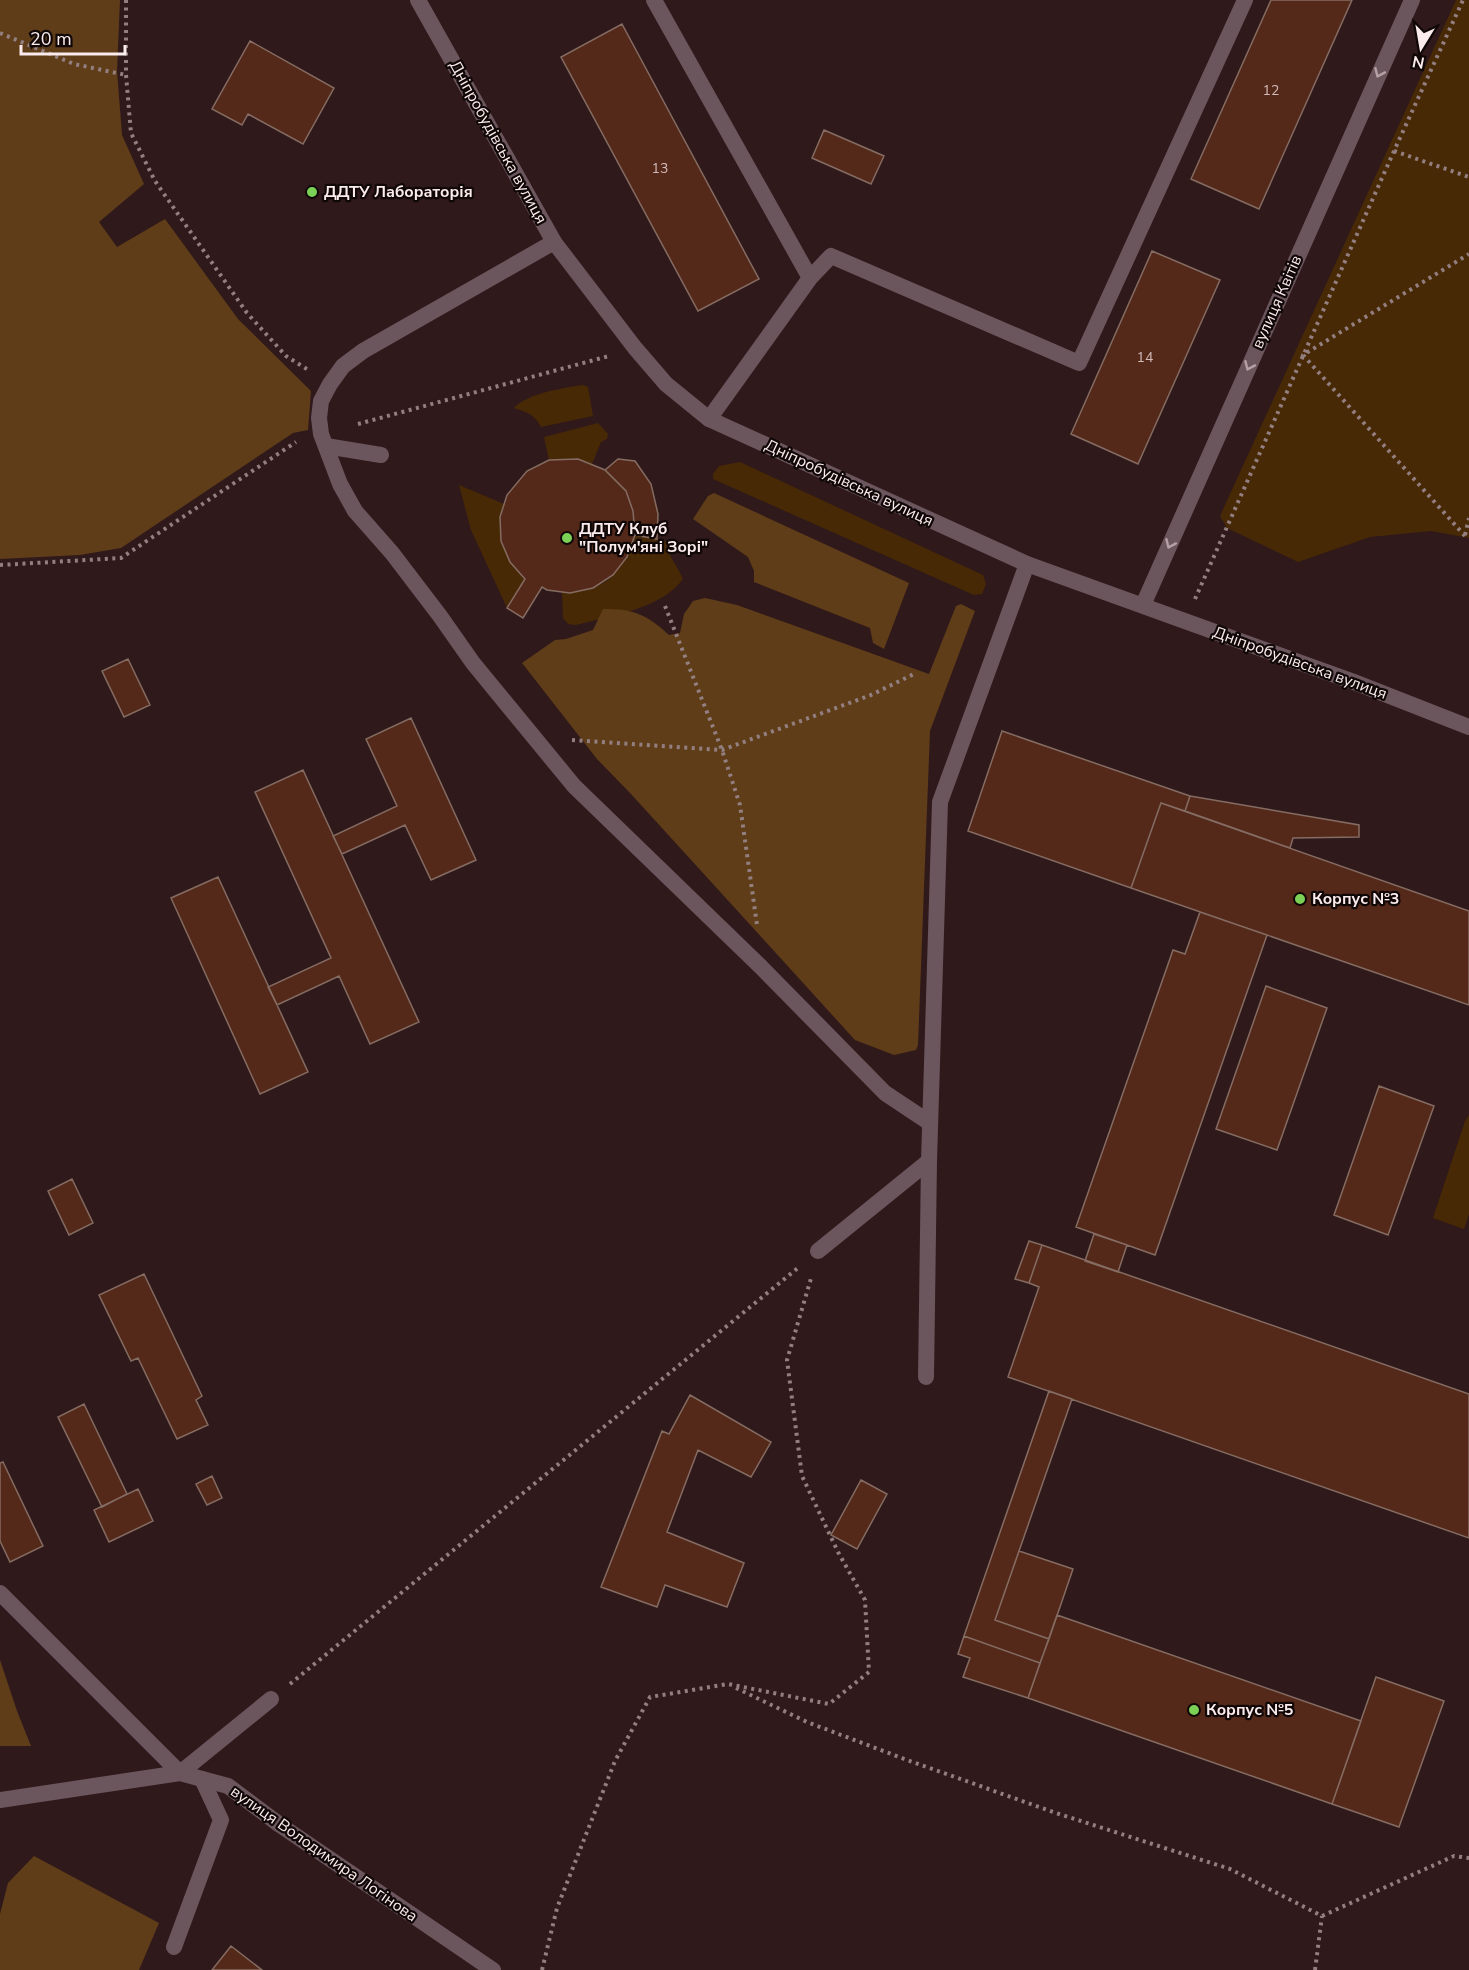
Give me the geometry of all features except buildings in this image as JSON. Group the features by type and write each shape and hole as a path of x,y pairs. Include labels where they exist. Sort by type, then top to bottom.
{"street":[{"name":"Дніпробудівська вулиця","path":"418,0 554,242 658,375 709,418 1027,564 1354,682 1469,727"},
{"path":"654,0 810,278"},
{"path":"709,418 810,278 831,256 1079,363 1245,0"},
{"name":"вулиця Квітів","path":"1143,605 1412,0"},
{"path":"554,242 363,351 343,366 321,401 319,418 321,434 340,484 355,511 392,553 472,663 574,786 761,967 885,1093 930,1124"},
{"path":"326,446 381,455"},
{"path":"927,1377 929,1161 940,802 1027,564"},
{"path":"818,1251 929,1161"},
{"path":"0,1593 180,1773 271,1699"},
{"name":"вулиця Володимира Логінова","path":"0,1800 180,1773 228,1786 280,1825 493,1970"},
{"path":"174,1947 221,1820 202,1779"}],"path":[{"path":"126,0 126,75 131,133 155,181 247,313 286,356 330,384"},
{"path":"1185,621 1463,0"},
{"path":"0,33 74,64 126,75"},
{"path":"1394,151 1469,177"},
{"path":"1303,355 1469,254"},
{"path":"1303,355 1464,536 1469,518"},
{"path":"665,606 722,750 740,805 754,895 761,967"},
{"path":"535,738 722,750 871,695 914,674"},
{"path":"542,1970 561,1898 615,1761 650,1697 728,1684 830,1704 869,1672 865,1600 838,1552 802,1476 787,1360 818,1251"},
{"path":"271,1699 818,1251"},
{"path":"728,1684 807,1722 906,1760 1056,1813 1230,1869 1322,1916"},
{"path":"1322,1916 1454,1856 1469,1858"},
{"path":"1315,1970 1322,1916"}],"shaded area":[{"path":"0,0 120,0 117,71 122,135 144,184 99,222 117,247 165,219 238,319 311,391 308,430 293,433 121,548 80,555 0,559"},
{"path":"1456,0 1469,0 1469,538 1431,531 1370,537 1298,562 1227,528 1220,516"},
{"path":"583,385 588,387 593,416 541,427 530,415 514,408 528,398 537,395"},
{"path":"598,423 608,434 607,439 601,442 592,464 578,459 549,460 544,437"},
{"path":"740,462 983,575 986,584 982,594 974,595 713,479 713,474 719,466"},
{"path":"459,485 504,504 502,536 506,552 525,579 507,608 471,530"},
{"path":"714,493 909,583 884,649 873,643 870,628 754,582 754,571 748,557 693,519 708,496"},
{"path":"635,535 666,541 671,557 683,579 662,598 648,605 576,625 568,624 563,618 562,592 588,589 607,580 624,560"},
{"path":"705,598 737,605 929,674 956,606 961,604 975,611 930,731 916,1050 894,1055 855,1040 597,759 522,663 555,640 566,639 593,630 603,609 639,614 669,635 680,633 684,614 693,601"},
{"path":"1469,1115 1469,1214 1464,1229 1433,1218"},
{"path":"0,1660 17,1711 31,1746 0,1746"},
{"path":"34,1856 159,1923 139,1970 0,1970 0,1914 8,1883"}],"place":[{"name":"ДДТУ Лабораторія","path":"312,192"},
{"name":"ДДТУ Клуб \"Полум'яні Зорі\"","path":"567,538"},
{"name":"Корпус №3","path":"1300,899"},
{"name":"Корпус №5","path":"1194,1710"}]}
